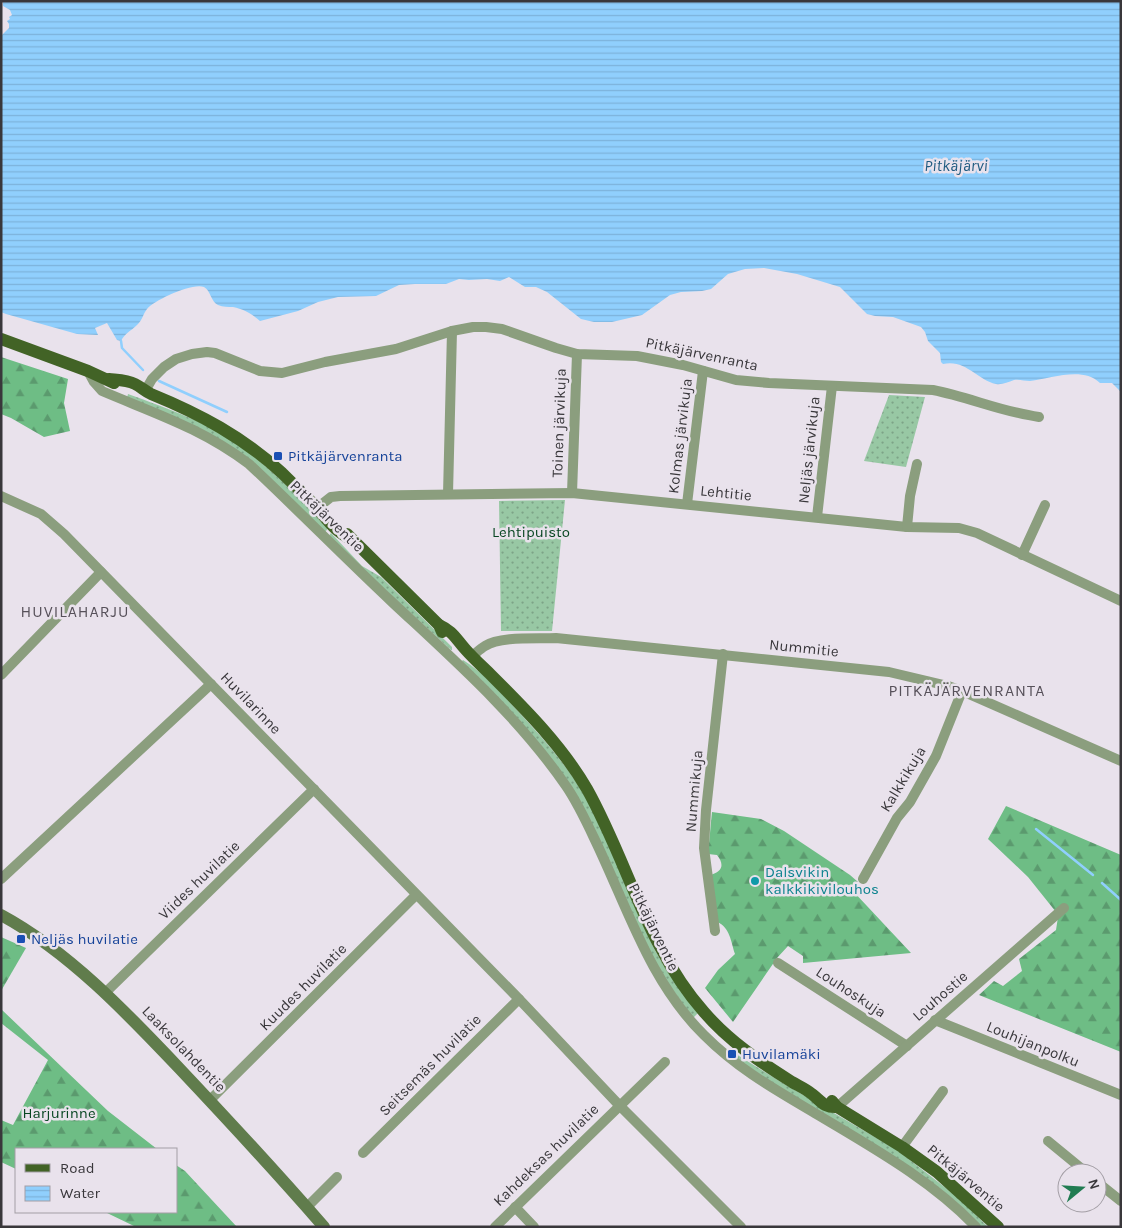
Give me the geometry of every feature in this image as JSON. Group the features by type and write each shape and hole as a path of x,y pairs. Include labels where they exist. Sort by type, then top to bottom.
{"main road":[{"name":"Pitkäjärventie","path":"1,339 109,380 124,380 135,384 145,391 211,420 262,455 317,508 328,523 350,539 439,625 457,637 468,653 520,704 550,737 586,788 617,850 647,921 679,979 710,1019 761,1062 811,1093 833,1101 837,1107 902,1147 937,1172 998,1227"}],"street":[{"name":"Pitkäjärvenranta","path":"145,391 152,379 164,367 176,359 192,354 215,353 260,371 282,373 325,362 396,349 452,331 473,327 502,329 576,354 637,356 661,360 736,380 933,390 958,395 1017,414 1039,417"},
{"path":"448,494 452,331"},
{"name":"Toinen järvikuja","path":"572,493 576,354"},
{"name":"Pitkäjärventie","path":"88,371 102,391 193,428 226,447 249,464 454,660 522,728 569,791 602,855 652,966 678,1005 704,1035 761,1082 907,1170 952,1204 976,1227"},
{"name":"Kolmas järvikuja","path":"687,504 703,371"},
{"name":"Neljäs järvikuja","path":"817,516 832,386"},
{"path":"908,527 910,496 917,464"},
{"name":"Lehtitie","path":"317,508 331,497 340,496 572,493 817,516 908,527 968,529 1121,600"},
{"name":"Huvilarinne","path":"1,496 41,514 63,533 519,999"},
{"path":"1022,555 1045,505"},
{"path":"1,675 101,572"},
{"name":"Nummitie","path":"468,653 491,643 506,640 556,638 889,672 962,691 1121,761"},
{"path":"454,660 468,653"},
{"name":"Nummikuja","path":"715,931 704,848 706,810 723,654"},
{"path":"1,879 211,684"},
{"name":"Kalkkikuja","path":"863,879 936,756 962,691"},
{"name":"Viides huvilatie","path":"105,993 314,789"},
{"name":"Kuudes huvilatie","path":"210,1100 416,894"},
{"name":"Louhostie","path":"837,1107 1064,908"},
{"name":"Laaksolahdentie","path":"1,915 42,942 105,993 127,1014 210,1100 324,1227"},
{"name":"Louhoskuja","path":"778,963 907,1046"},
{"path":"519,999 619,1105 741,1227"},
{"name":"Seitsemäs huvilatie","path":"363,1153 519,999"},
{"name":"Louhijanpolku","path":"935,1020 1121,1095"},
{"name":"Kahdeksas huvilatie","path":"495,1227 665,1062"},
{"path":"902,1147 943,1091"},
{"path":"1048,1141 1074,1163"},
{"path":"307,1207 337,1177"},
{"path":"1107,1190 1121,1201"},
{"path":"515,1207 534,1227"}],"green space":[{"path":"1,357 68,379 64,403 70,431 44,437 1,414"},
{"path":"128,394 203,424 245,449 278,477 328,528 324,534 246,459 127,398"},
{"path":"889,395 925,397 906,467 864,461"},
{"name":"Lehtipuisto","path":"565,500 552,631 501,631 499,501"},
{"path":"331,533 362,566 381,577 452,647 452,650 328,537"},
{"path":"463,660 484,676 526,720 554,752 579,786 604,833 655,950 672,978 698,1013 693,1018 655,965 585,811"},
{"path":"1006,806 1121,855 1121,1052 979,995 994,981 1003,986 1022,971 1019,959 1056,930 1058,917 1028,877 988,839"},
{"path":"712,812 761,819 784,831 850,875 858,882 852,890 911,953 803,963 803,956 788,946 777,958 733,1022 705,988 718,970 735,954 725,927 717,922 710,875 720,870 721,862 717,855 708,854"},
{"path":"1,937 26,948 1,991"},
{"name":"Harjurinne","path":"1,1009 108,1111 156,1148 15,1148 15,1169 1,1162 1,1120 13,1125 48,1060 1,1023"},
{"path":"736,1054 897,1150 960,1199 988,1227 980,1227 968,1215 734,1057"},
{"path":"178,1166 185,1171 237,1227 136,1227 107,1213 178,1213"}],"water":[{"name":"Pitkäjärvi","path":"3,1 1121,1 1121,392 1112,383 1100,383 1093,378 1075,374 1030,381 1014,380 1000,384 989,382 958,364 943,364 940,353 928,341 921,327 893,317 867,314 840,287 797,274 764,268 745,269 728,274 711,289 670,295 642,315 612,322 594,322 581,319 547,292 536,287 525,287 509,277 500,281 459,279 446,284 399,285 376,296 338,297 318,302 298,311 260,321 241,309 216,304 204,287 191,287 174,293 151,305 139,323 121,341 117,340 107,323 95,328 98,335 77,334 6,314 1,312 1,36 9,28 7,21 12,15 10,10 3,6"}],"waterway":[{"path":"121,341 122,348 143,370"},
{"path":"159,381 227,412"},
{"path":"1036,829 1093,875"},
{"path":"1102,883 1121,900"}],"place":[{"name":"Pitkäjärvenranta","path":"278,456"},
{"name":"Dalsvikin kalkkikivilouhos","path":"755,881"},
{"name":"Neljäs huvilatie","path":"21,939"},
{"name":"Huvilamäki","path":"732,1054"}],"district":[{"name":"HUVILAHARJU","path":"75,611"},
{"name":"PITKÄJÄRVENRANTA","path":"967,690"}]}
